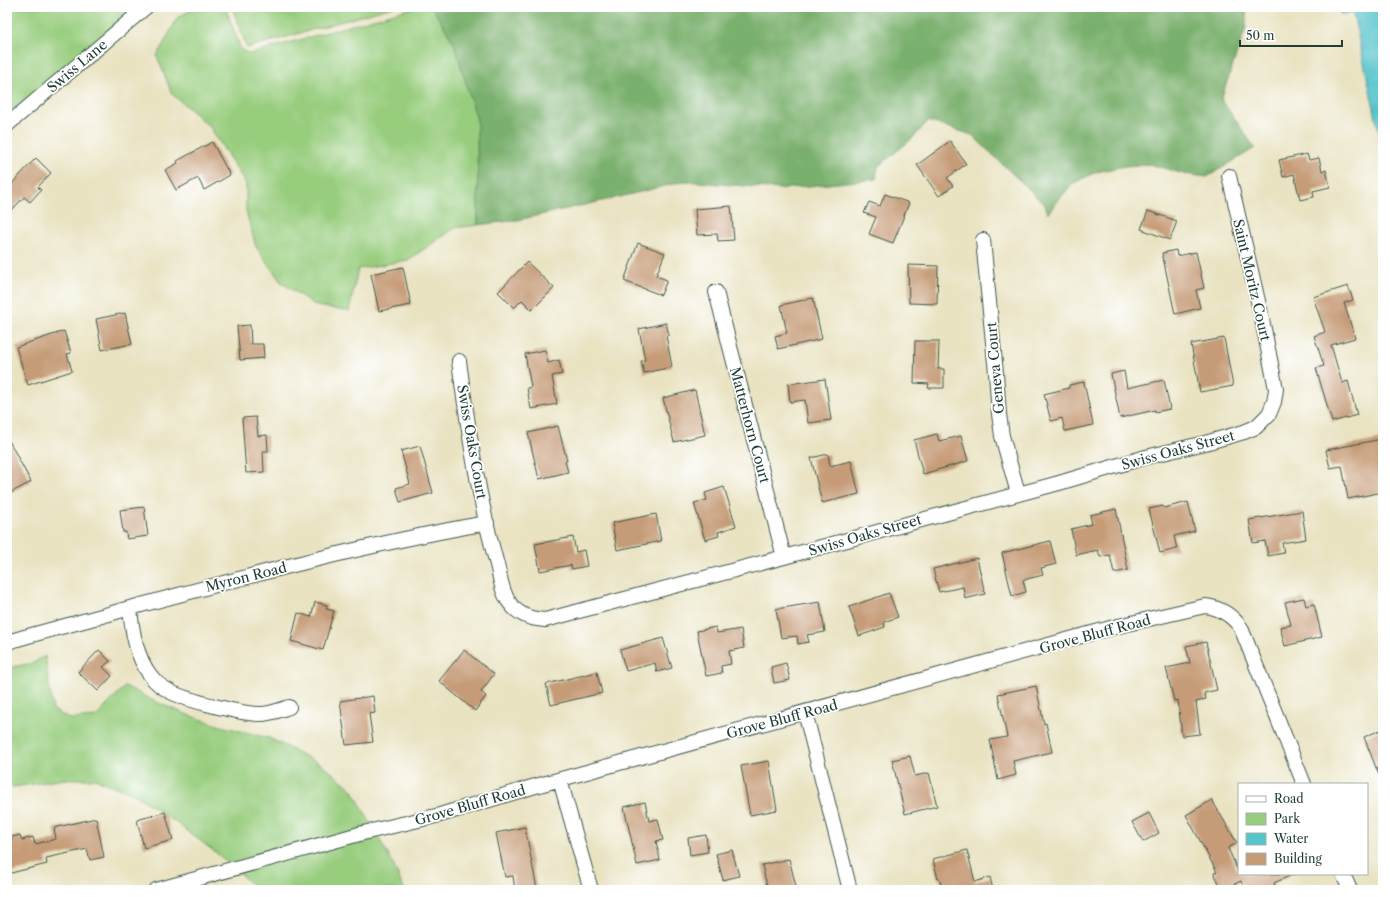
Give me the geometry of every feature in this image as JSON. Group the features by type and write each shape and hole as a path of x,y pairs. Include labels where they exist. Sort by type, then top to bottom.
{"street":[{"name":"Swiss Lane","path":"7,125 146,7"},
{"name":"Saint Moritz Court","path":"1229,176 1275,383"},
{"name":"Geneva Court","path":"983,240 1002,436 1018,493"},
{"name":"Matterhorn Court","path":"716,292 784,557"},
{"name":"Swiss Oaks Court","path":"459,361 469,436 487,523"},
{"name":"Swiss Oaks Street","path":"487,523 492,547 508,600 514,609 523,616 534,620 545,620 1060,483 1146,456 1205,443 1244,432 1256,427 1269,414 1274,402 1276,390 1275,383"},
{"name":"Myron Road","path":"7,642 196,589 427,533 487,523"},
{"name":"Grove Bluff Road","path":"156,890 363,833 440,815 560,780 1114,627 1205,606 1219,609 1228,614 1241,628 1304,783"},
{"path":"130,608 131,625 136,647 150,675 160,686 172,693 194,700 244,712 260,714 275,712 290,707"},
{"path":"805,712 850,890"},
{"path":"560,780 591,890"},
{"path":"1343,875 1350,890"}],"green space":[{"path":"7,7 154,7 7,133"},
{"path":"198,7 225,7 241,50 250,54 416,7 432,7 454,42 477,120 478,225 455,228 408,260 358,269 349,311 316,306 281,282 256,247 246,211 246,184 210,127 172,94 157,56 178,17"},
{"path":"232,7 393,7 247,48"},
{"path":"432,7 1251,7 1246,10 1246,27 1221,99 1255,148 1207,177 1184,174 1149,164 1125,166 1096,172 1072,184 1048,213 1045,205 972,135 928,121 914,137 878,166 876,179 780,189 685,181 518,220 478,225 477,120 454,43"},
{"path":"45,656 53,710 70,719 96,717 125,686 156,702 191,716 221,726 269,738 321,764 352,789 392,862 403,887 406,890 258,890 219,855 136,795 95,779 65,779 7,788 7,668 33,663"}],"water":[{"path":"1340,7 1383,7 1383,160 1382,146 1353,13 1340,14"}],"building":[{"path":"950,141 966,164 947,178 953,186 939,196 917,165"},
{"path":"212,142 230,175 204,190 198,178 176,190 165,170 178,163 177,161"},
{"path":"1307,154 1309,160 1319,158 1322,171 1326,170 1330,187 1313,191 1314,197 1300,200 1294,174 1283,177 1279,160"},
{"path":"36,158 51,173 38,187 41,190 30,202 24,197 13,209 7,203 7,189"},
{"path":"885,194 909,203 893,243 869,234 876,217 864,213 869,202 880,206"},
{"path":"731,206 734,240 718,241 717,234 697,235 695,209"},
{"path":"1148,211 1177,221 1170,240 1141,229"},
{"path":"638,243 665,253 656,276 667,280 661,295 624,281"},
{"path":"1176,250 1177,256 1196,252 1204,288 1196,290 1200,308 1175,314 1162,253"},
{"path":"527,262 554,288 532,310 522,300 514,308 498,292"},
{"path":"908,265 938,266 937,304 909,303"},
{"path":"403,267 411,305 379,311 371,274"},
{"path":"1348,286 1353,300 1344,303 1355,338 1331,345 1342,383 1348,381 1357,415 1332,422 1316,368 1324,366 1314,336 1325,332 1313,297"},
{"path":"813,298 822,339 778,349 775,336 787,333 781,305"},
{"path":"125,313 132,344 102,350 96,319"},
{"path":"666,323 669,335 666,336 672,367 644,373 641,361 645,360 639,329"},
{"path":"250,325 251,344 263,344 264,358 240,360 237,326"},
{"path":"64,331 71,353 67,354 72,371 28,385 16,347"},
{"path":"1224,338 1233,386 1200,392 1191,344"},
{"path":"915,341 939,341 938,369 944,369 944,388 928,388 929,384 914,383"},
{"path":"545,350 548,363 559,360 562,374 552,376 557,404 531,409 527,388 531,387 525,354"},
{"path":"1124,371 1127,388 1164,380 1170,409 1155,412 1155,410 1120,418 1111,374"},
{"path":"825,379 831,420 808,423 805,400 790,402 788,384"},
{"path":"1084,382 1093,425 1065,431 1062,418 1051,421 1044,394 1069,388 1069,385"},
{"path":"695,390 705,435 674,442 663,398"},
{"path":"256,417 258,436 267,435 268,451 263,451 264,472 246,473 242,418"},
{"path":"558,426 567,461 565,461 568,472 539,479 528,433"},
{"path":"937,434 939,441 961,436 968,461 923,474 914,440"},
{"path":"7,437 31,482 10,493 7,487"},
{"path":"1382,439 1383,492 1348,499 1342,466 1330,468 1326,450"},
{"path":"420,446 433,493 400,502 396,488 410,484 401,451"},
{"path":"828,454 830,466 851,461 859,494 822,503 811,458"},
{"path":"724,487 736,526 718,532 719,536 705,540 694,503 707,500 705,493"},
{"path":"1188,502 1195,531 1174,536 1177,549 1160,553 1149,509 1163,506 1164,508"},
{"path":"144,507 148,536 127,539 126,532 123,532 120,510"},
{"path":"1116,509 1128,570 1114,573 1110,555 1100,557 1098,550 1076,555 1071,529 1092,524 1090,515"},
{"path":"1302,511 1306,539 1282,543 1284,553 1268,556 1265,541 1253,543 1249,520"},
{"path":"656,514 661,541 617,550 612,523"},
{"path":"573,537 576,552 584,550 587,566 572,569 571,565 540,571 535,544"},
{"path":"1050,541 1056,564 1041,568 1043,575 1023,580 1026,592 1012,596 1002,553"},
{"path":"977,558 985,594 965,599 963,587 939,592 933,569"},
{"path":"889,593 898,617 884,622 885,627 859,636 849,607"},
{"path":"1304,598 1306,606 1314,604 1322,637 1285,646 1280,627 1291,625 1285,602"},
{"path":"315,602 327,605 326,609 334,611 323,650 291,641 298,613 311,617"},
{"path":"820,602 825,632 807,635 809,642 798,644 797,636 781,638 776,609"},
{"path":"716,627 717,633 741,629 744,648 729,651 731,664 721,666 722,673 706,676 697,631"},
{"path":"663,638 672,668 657,672 655,663 626,671 620,650"},
{"path":"1206,642 1217,690 1204,693 1206,699 1196,702 1200,734 1182,736 1178,700 1174,701 1166,668 1190,663 1186,646"},
{"path":"99,650 110,661 103,667 112,676 98,691 78,672"},
{"path":"464,650 494,674 481,692 486,696 475,711 439,681"},
{"path":"786,663 790,680 774,683 771,667"},
{"path":"597,672 602,693 551,705 546,684"},
{"path":"1036,686 1052,752 1013,761 1016,775 998,780 990,740 1007,737 998,694"},
{"path":"373,696 375,713 369,714 373,742 346,745 340,701"},
{"path":"1383,729 1383,783 1382,783 1364,737"},
{"path":"910,756 915,776 929,773 937,806 905,814 892,760"},
{"path":"769,761 777,810 750,815 741,766"},
{"path":"1212,800 1237,843 1228,848 1238,875 1292,875 1274,883 1277,890 1245,890 1241,881 1222,890 1214,873 1217,872 1186,815"},
{"path":"645,802 649,821 658,819 663,840 656,841 660,860 637,865 624,807"},
{"path":"165,812 173,840 144,848 137,820"},
{"path":"1149,813 1159,833 1143,842 1132,822"},
{"path":"96,818 104,857 90,860 87,849 46,858 47,864 7,874 7,847 10,846 8,838 20,835 22,840 33,837 35,844 56,839 54,828"},
{"path":"525,827 537,889 515,890 513,876 505,877 496,833"},
{"path":"706,835 708,852 690,855 688,838"},
{"path":"732,850 739,876 723,880 716,854"},
{"path":"967,850 975,882 990,877 993,890 943,890 939,878 938,879 933,859"},
{"path":"789,859 797,890 768,890 762,865"}]}
